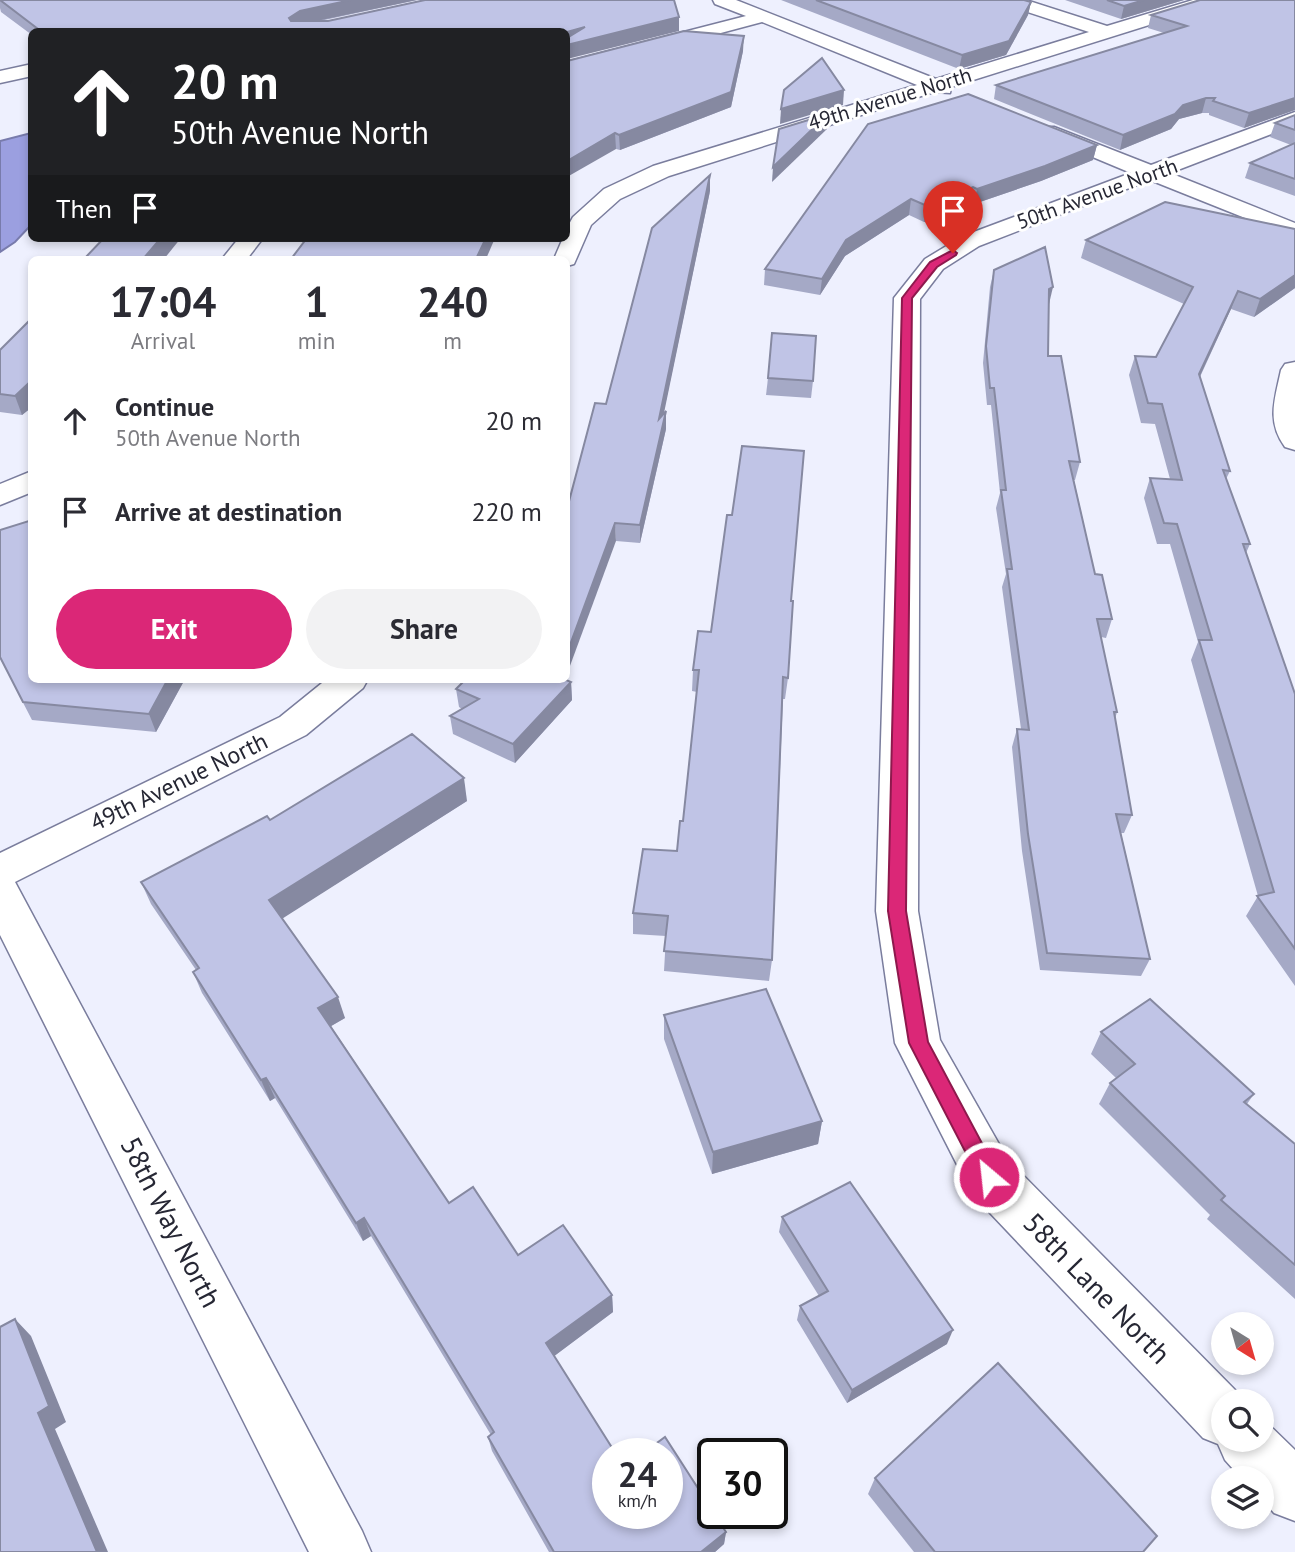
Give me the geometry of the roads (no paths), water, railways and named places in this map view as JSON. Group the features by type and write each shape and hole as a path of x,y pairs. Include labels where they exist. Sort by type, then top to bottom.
{"street":[{"path":"721,0 959,96"},
{"path":"1009,0 1106,32"},
{"name":"49th Avenue North","path":"567,256 580,222 612,194 662,171 1210,0"},
{"path":"570,67 762,17"},
{"path":"0,77 28,71"},
{"name":"50th Avenue North","path":"918,1043 897,911 907,298 934,264 971,241 1154,174 1295,118"},
{"path":"1024,122 1295,231"},
{"path":"236,256 248,242"},
{"path":"1295,370 1286,415 1295,441"},
{"path":"0,496 28,482"},
{"name":"49th Avenue North","path":"0,871 293,726 345,683"},
{"name":"58th Way North","path":"0,893 341,1552"},
{"name":"58th Lane North","path":"918,1043 989,1177 1211,1406"},
{"path":"1257,1452 1295,1492"}],"water":[{"path":"28,134 28,228 0,252 0,141"}]}
